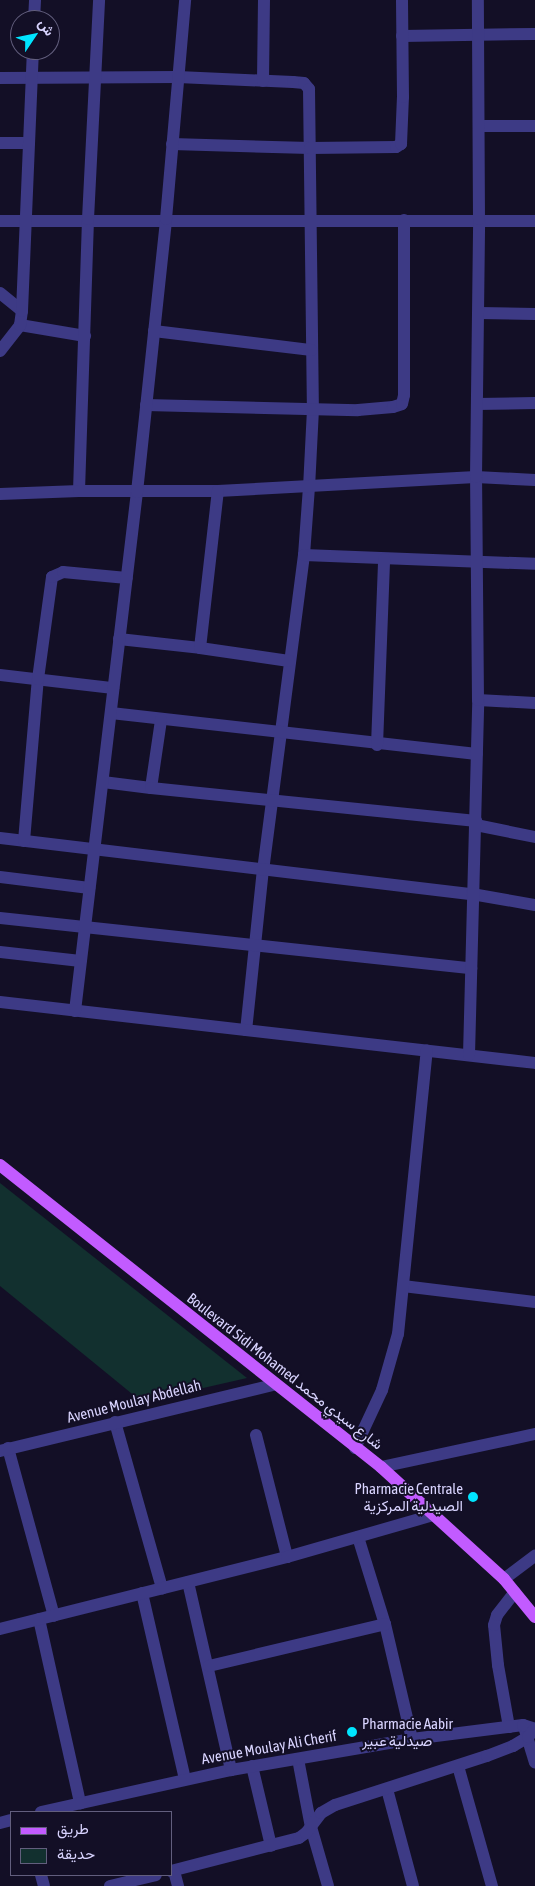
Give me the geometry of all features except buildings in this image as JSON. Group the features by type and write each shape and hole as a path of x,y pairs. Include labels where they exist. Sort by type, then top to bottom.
{"main road":[{"name":"Boulevard Sidi Mohamed شارع سيدي محمد","path":"0,1166 381,1467 504,1579 535,1617"}],"street":[{"path":"79,491 88,219 99,0"},
{"path":"74,1011 104,782 113,688 137,492 166,219 185,0"},
{"path":"263,81 264,0"},
{"path":"172,144 310,148 396,147 401,144 403,120 402,0"},
{"path":"469,1055 478,700 476,477 479,313 478,0"},
{"path":"402,36 535,34"},
{"path":"0,351 20,325 22,311 33,60"},
{"path":"0,78 178,77 263,81 307,85 310,94 313,410 309,487 304,555 263,869 246,1030"},
{"path":"479,126 535,126"},
{"path":"0,143 30,143"},
{"path":"0,221 88,219 479,219 535,221"},
{"path":"146,405 313,410 376,410 399,406 404,400 404,220"},
{"path":"0,293 22,311"},
{"path":"479,313 535,314"},
{"path":"20,325 85,336"},
{"path":"154,331 312,350"},
{"path":"477,404 535,403"},
{"path":"0,494 79,491 218,491 476,477 535,480"},
{"path":"200,648 218,491"},
{"path":"304,555 535,564"},
{"path":"377,745 384,559"},
{"path":"24,841 38,679 52,577 63,572 127,578"},
{"path":"119,639 290,661"},
{"path":"0,675 113,688"},
{"path":"478,700 535,703"},
{"path":"111,713 377,745 477,754"},
{"path":"150,788 161,720"},
{"path":"104,782 272,799 476,823 535,837"},
{"path":"0,838 472,894 535,905"},
{"path":"0,878 89,888"},
{"path":"0,918 471,968"},
{"path":"0,952 80,961"},
{"path":"0,1002 535,1063"},
{"path":"355,1448 389,1371 398,1334 427,1050"},
{"path":"403,1286 535,1302"},
{"name":"Avenue Moulay Abdellah","path":"4,1450 276,1384"},
{"path":"115,1422 162,1588"},
{"path":"381,1467 535,1434"},
{"path":"256,1435 287,1557"},
{"path":"4,1450 54,1616"},
{"path":"0,1629 287,1557 434,1515"},
{"path":"358,1537 384,1624 412,1738"},
{"path":"504,1579 535,1556"},
{"path":"188,1582 209,1666 231,1770"},
{"path":"509,1727 498,1665 494,1626 496,1615 515,1592"},
{"path":"142,1593 185,1779"},
{"path":"39,1619 80,1803"},
{"path":"209,1666 384,1624"},
{"name":"Avenue Moulay Ali Cherif","path":"46,1811 185,1779 412,1738 509,1727 530,1730"},
{"path":"530,1730 535,1762"},
{"path":"178,1886 172,1871 299,1838 311,1827 318,1816 327,1809 513,1746 530,1730"},
{"path":"298,1759 311,1827 328,1886"},
{"path":"252,1766 271,1846"},
{"path":"458,1766 492,1886"},
{"path":"387,1789 413,1886"},
{"path":"110,1886 152,1876"}],"green space":[{"path":"0,1183 247,1378 142,1402 0,1286"}],"place":[{"name":"Pharmacie Centrale الصيدلية المركزية","path":"473,1497"},
{"name":"Pharmacie Aabir صيدلية عبير","path":"352,1732"}]}
